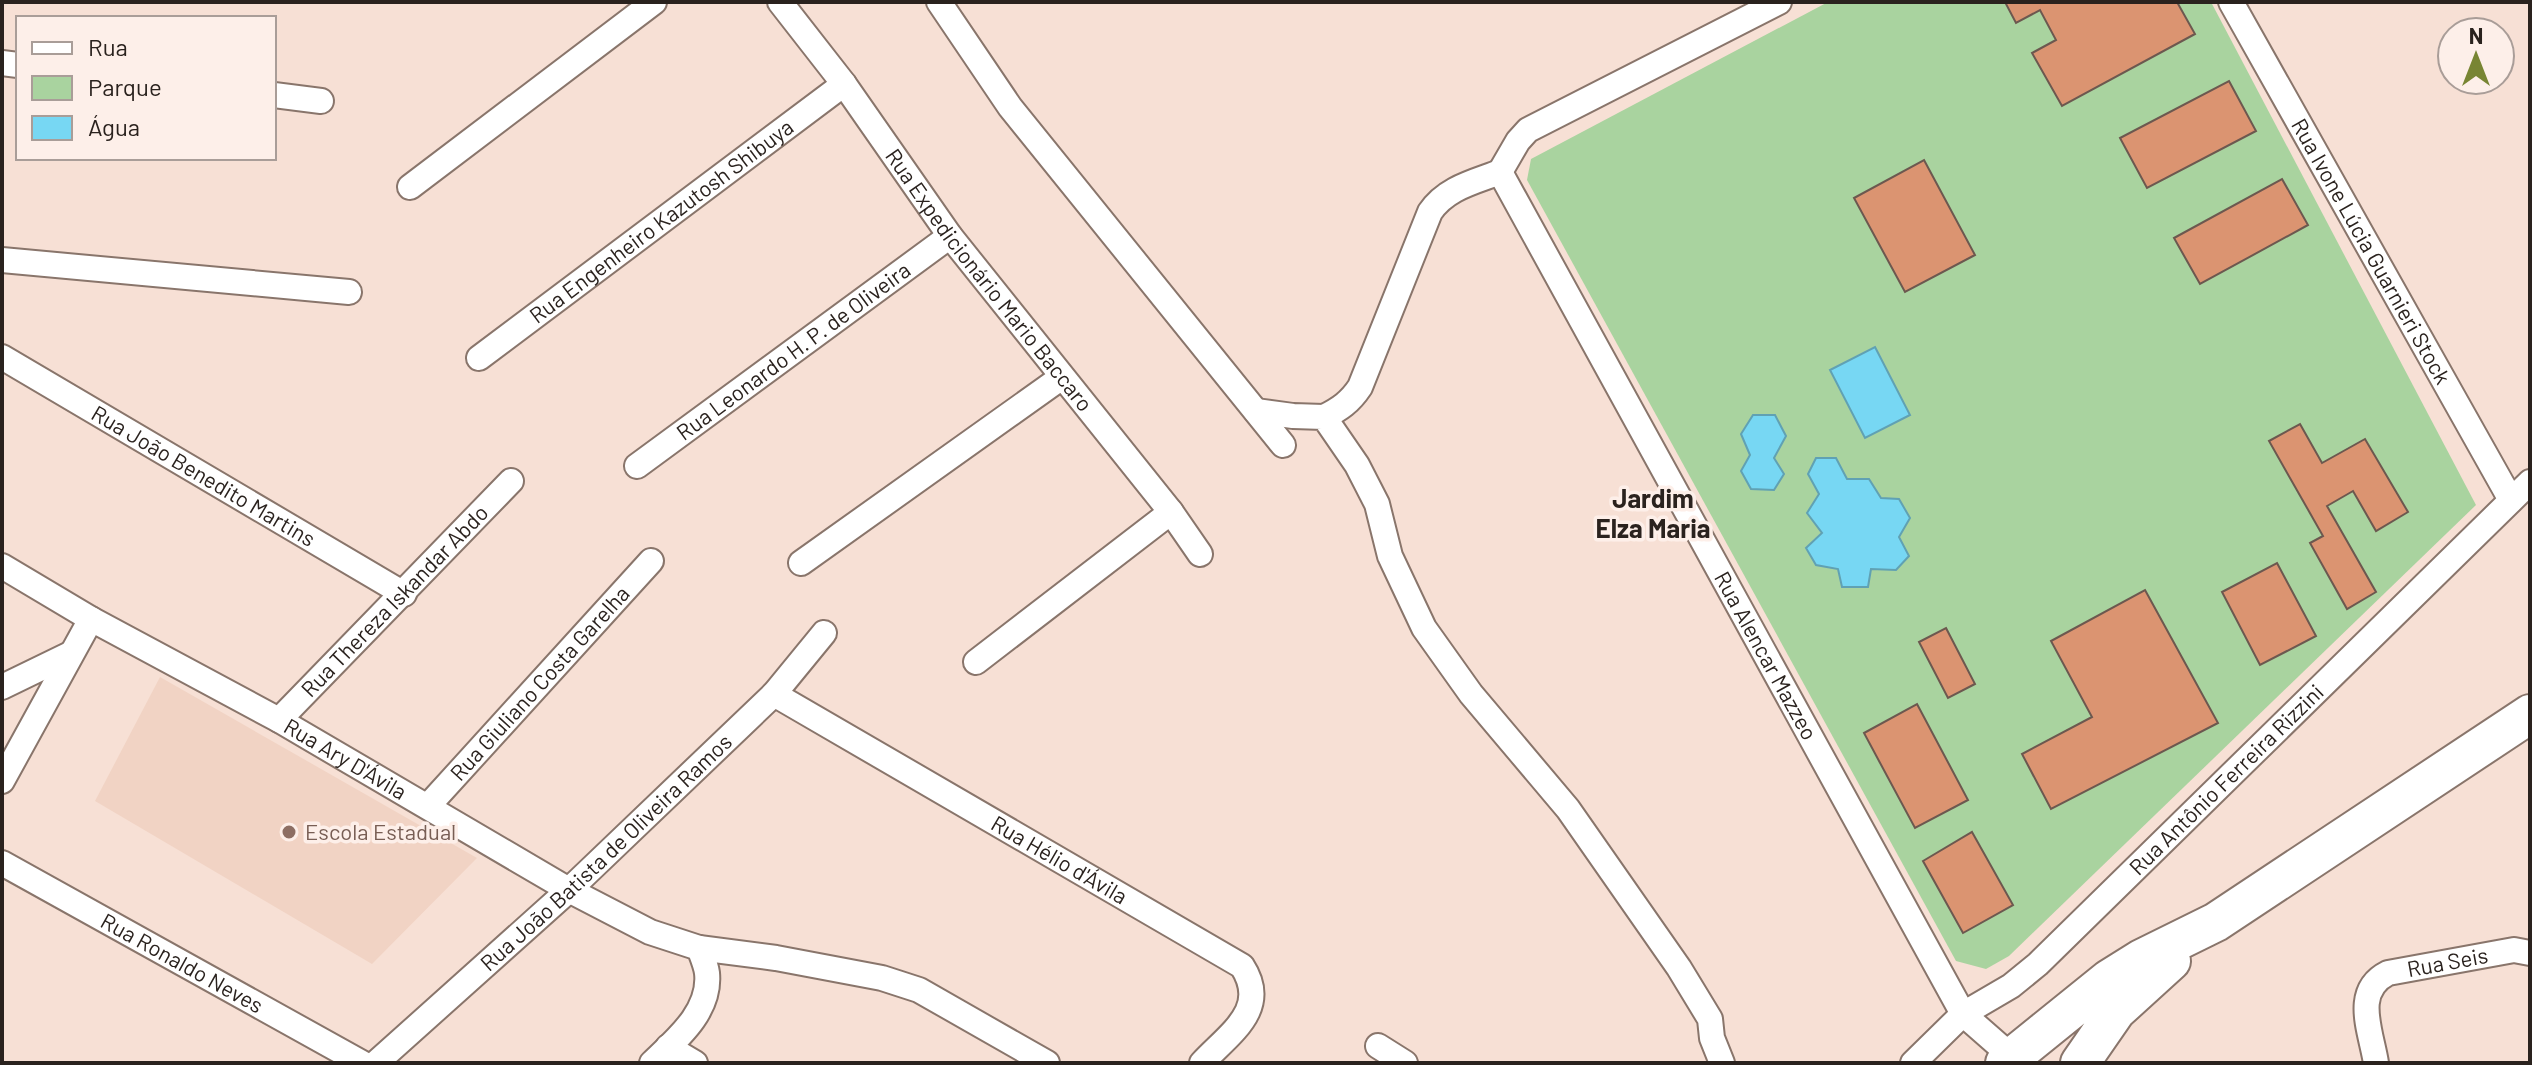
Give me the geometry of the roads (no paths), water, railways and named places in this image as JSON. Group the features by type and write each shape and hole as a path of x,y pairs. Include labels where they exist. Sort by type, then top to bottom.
{"main road":[{"path":"2012,1060 2109,979 2141,959 2216,922 2530,714"},
{"path":"2080,1063 2116,1011 2216,922"}],"street":[{"path":"410,187 654,2"},
{"name":"Rua Expedicionário Mario Baccaro","path":"780,2 844,84 950,236 1171,512 1200,554"},
{"path":"939,2 1010,107 1283,445"},
{"path":"1256,411 1324,417 1341,409 1352,399 1360,387 1430,212 1449,192 1500,172 1528,130 1779,2"},
{"name":"Rua Ivone Lúcia Guarnieri Stock","path":"2231,2 2511,500"},
{"name":"Rua Engenheiro Kazutosh Shibuya","path":"479,358 844,84"},
{"path":"276,95 321,101"},
{"name":"Rua Alencar Mazzeo","path":"1500,172 1963,1014"},
{"name":"Rua Leonardo H. P. de Oliveira","path":"637,466 950,236"},
{"path":"2,260 349,292"},
{"name":"Rua João Benedito Martins","path":"2,357 404,594"},
{"path":"801,563 1062,377"},
{"path":"1324,417 1357,465 1377,504 1390,556 1424,628 1471,694 1568,809 1679,968 1710,1019 1712,1038 1722,1063"},
{"name":"Rua Thereza Iskandar Abdo","path":"279,720 511,481"},
{"name":"Rua Antônio Ferreira Rizzini","path":"1913,1063 1963,1014 2011,986 2038,964 2530,482"},
{"path":"976,662 1171,512"},
{"name":"Rua Giuliano Costa Garelha","path":"428,806 651,561"},
{"name":"Rua Ary D'Ávila","path":"2,566 91,619 279,720 569,890 650,932 699,948"},
{"path":"2,781 91,619"},
{"name":"Rua João Batista de Oliveira Ramos","path":"376,1063 569,890 774,694 824,633"},
{"path":"2,689 70,654"},
{"path":"2,689 28,704 36,716"},
{"name":"Rua Hélio d'Ávila","path":"774,694 1242,966 1250,978 1254,994 1250,1011 1202,1063"},
{"name":"Rua Ronaldo Neves","path":"2,863 362,1063"},
{"path":"695,1063 660,1055 697,1015 705,996 707,972 699,948 867,975 919,990 1047,1063"},
{"name":"Rua Seis","path":"2376,1063 2366,997 2370,986 2388,973 2514,950 2530,953"},
{"path":"1963,1014 2012,1060"},
{"path":"1378,1046 1405,1063"}],"water":[{"path":"1875,347 1910,415 1865,438 1830,370"},
{"path":"1753,415 1775,415 1786,436 1774,458 1784,474 1774,490 1751,489 1741,471 1750,455 1741,434"},
{"path":"1816,458 1836,458 1847,479 1869,479 1881,498 1899,499 1910,518 1899,537 1909,556 1896,570 1871,569 1868,587 1842,587 1838,569 1816,565 1806,548 1822,533 1807,513 1819,494 1808,474"}],"place":[{"name":"Escola Estadual","path":"289,832"}],"district":[{"name":"Jardim Elza Maria","path":"1653,514"}]}
